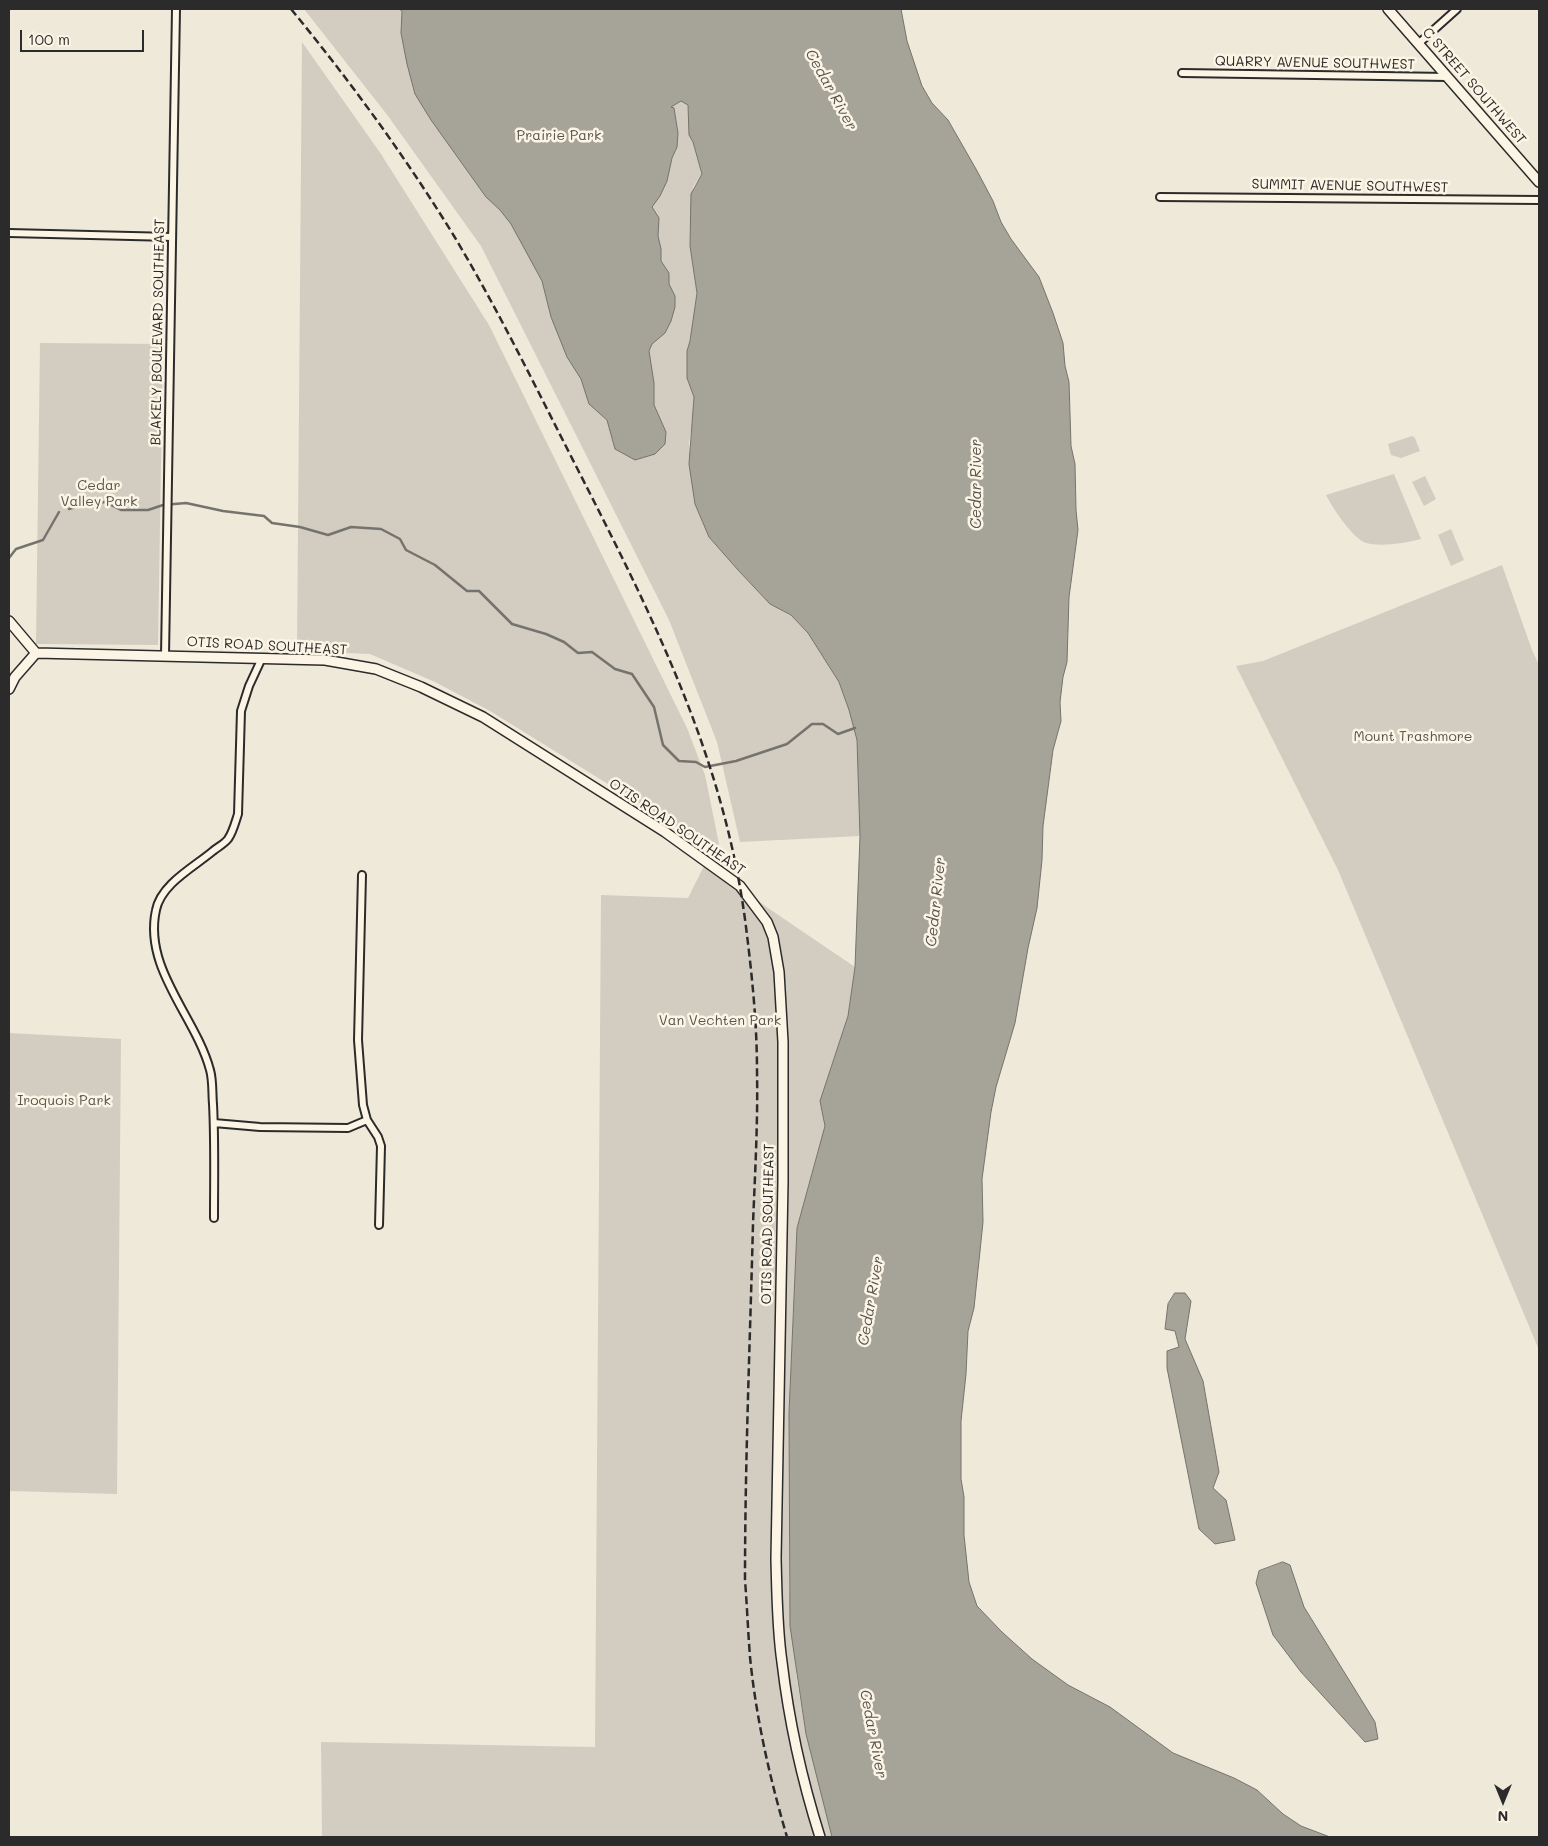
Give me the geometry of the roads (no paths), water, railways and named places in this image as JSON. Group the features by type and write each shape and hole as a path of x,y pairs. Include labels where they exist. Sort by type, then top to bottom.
{"street":[{"name":"BLAKELY BOULEVARD SOUTHEAST","path":"165,655 176,9"},
{"name":"C STREET SOUTHWEST","path":"1388,9 1539,182"},
{"path":"1418,44 1457,9"},
{"name":"QUARRY AVENUE SOUTHWEST","path":"1182,74 1448,77"},
{"name":"SUMMIT AVENUE SOUTHWEST","path":"1160,197 1539,200"},
{"path":"9,233 172,237"},
{"path":"9,621 36,653 15,677 9,689"},
{"name":"OTIS ROAD SOUTHEAST","path":"36,653 326,660 376,669 422,687 483,717 665,832 740,886 767,922 779,972 783,1042 783,1191 776,1559 778,1620 782,1662 799,1764 820,1837"},
{"path":"214,1218 214,1123 211,1072 195,1032 160,965 156,949 154,920 156,908 171,884 228,840 234,828 238,814 241,711 249,686 262,658"},
{"path":"362,876 358,1040 363,1106 367,1120 381,1146 379,1226"},
{"path":"214,1123 260,1127 348,1128 367,1120"}],"water":[{"name":"Cedar River","path":"400,9 901,9 907,41 922,86 932,103 948,120 993,201 1001,222 1039,277 1063,343 1065,366 1069,382 1071,446 1075,464 1078,530 1069,597 1067,662 1060,702 1061,721 1053,750 1043,826 1037,908 1015,1023 996,1087 982,1179 983,1222 974,1308 968,1331 961,1421 961,1479 964,1497 964,1535 969,1582 977,1606 1032,1659 1068,1685 1110,1707 1173,1753 1234,1778 1257,1790 1283,1814 1301,1826 1330,1837 832,1837 806,1734 790,1626 789,1413 797,1228 825,1126 820,1101 848,1016 855,967 860,836 857,740 839,682 808,633 791,615 770,604 709,537 695,504 689,464 694,397 687,378 687,351 697,293 690,246 691,194 702,174 693,142 689,135 688,105 681,101 671,107 674,108 678,133 677,147 672,158 667,181 652,207 659,218 658,236 661,261 669,273 669,284 675,296 675,307 671,321 665,333 652,344 649,351 654,383 654,405 666,432 665,444 655,454 635,460 615,449 607,420 589,404 581,379 567,357 551,317 542,281 511,224 486,197 431,120 415,94 401,33 402,12"},
{"path":"1175,1293 1185,1293 1191,1301 1185,1339 1203,1381 1219,1472 1213,1488 1226,1500 1235,1540 1215,1544 1199,1529 1167,1368 1167,1351 1179,1347 1175,1331 1165,1329 1168,1304"},
{"path":"1283,1562 1290,1565 1304,1607 1375,1722 1378,1739 1365,1742 1301,1672 1273,1635 1256,1583 1259,1571"}],"waterway":[{"path":"69,509 85,504 105,502 121,510 148,510 163,505 186,503 223,511 264,516 272,523 300,527 328,535 351,527 381,529 400,539 406,550 435,565 467,591 479,591 512,624 546,634 564,642 578,653 592,652 615,669 632,674 654,707 663,745 679,761 696,762 705,767 736,761 787,744 812,724 823,724 838,734 855,728"},
{"path":"9,558 16,549 43,540 59,512"}],"railway":[{"path":"291,9 356,91 396,148 454,236 487,293 633,579 682,690 703,747 721,805 736,865 746,927 754,999 757,1053 757,1128 745,1580 750,1657 760,1725 769,1771 787,1837"}],"park label":[{"name":"Prairie Park","path":"559,136"},
{"name":"Cedar Valley Park","path":"99,494"},
{"name":"Mount Trashmore","path":"1413,737"},
{"name":"Van Vechten Park","path":"720,1021"},
{"name":"Iroquois Park","path":"64,1101"}]}
